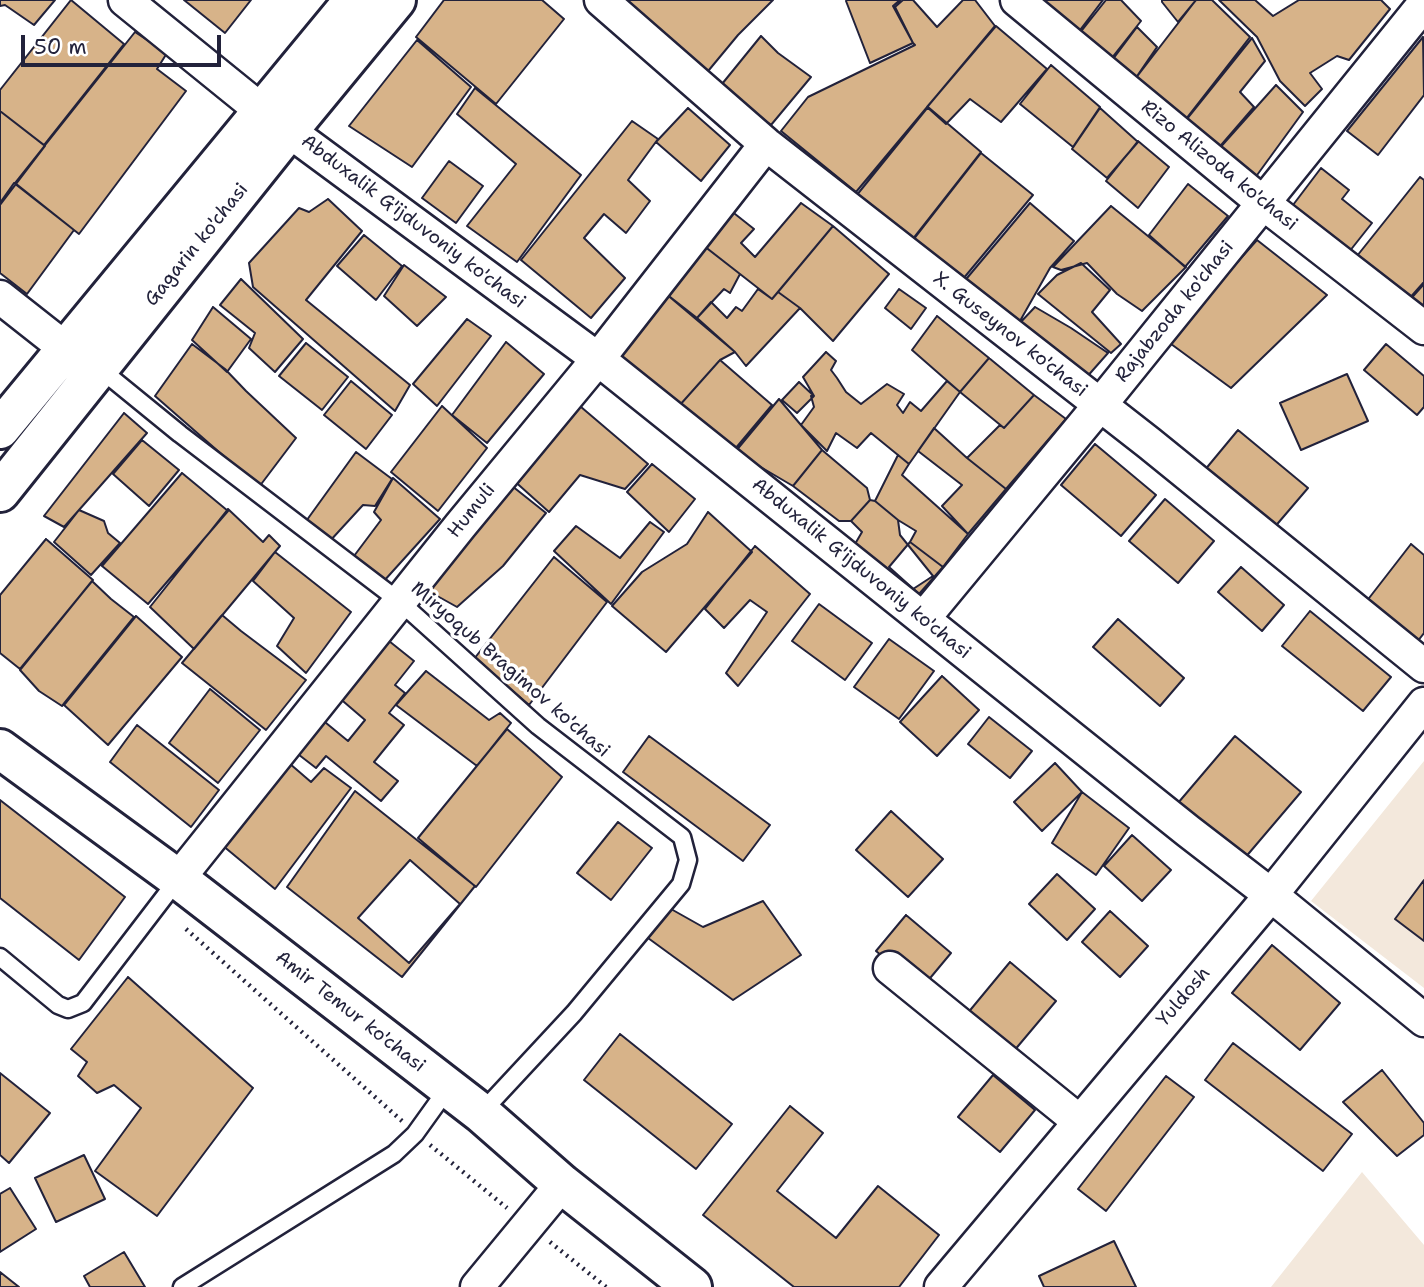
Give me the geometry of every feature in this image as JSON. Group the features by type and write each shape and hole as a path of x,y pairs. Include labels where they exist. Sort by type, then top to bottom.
{"main road":[{"name":"Gagarin ko'chasi","path":"0,492 99,368 275,120 354,0"},
{"name":"Gagarin ko'chasi","path":"0,429 66,349 275,120 396,0"},
{"name":"Amir Temur ko'chasi","path":"0,749 168,891 448,1088 691,1287"}],"street":[{"name":"Abduxalik G'ijduvoniy ko'chasi","path":"125,0 275,120 598,359 1424,1020"},
{"name":"X. Guseynov ko'chasi","path":"601,0 766,144 1100,405 1424,666"},
{"name":"Rizo Alizoda ko'chasi","path":"1017,0 1264,203 1424,328"},
{"name":"Rajabzoda ko'chasi","path":"923,619 1424,4"},
{"name":"Humuli","path":"168,891 399,601 598,359 766,144"},
{"path":"0,297 66,349"},
{"name":"Yuldosh","path":"941,1287 1270,895 1424,704"},
{"path":"890,968 1080,1122"},
{"path":"477,1287 562,1184"}],"lane":[{"name":"Miryoqub Bragimov ko'chasi","path":"99,368 399,601 538,726 682,837 688,860 681,884 575,1013 481,1113"},
{"path":"0,957 58,1006 68,1009 83,1003 168,891"},
{"path":"183,1287 394,1154 415,1134 448,1088"}],"path":[{"path":"168,891 415,1134 606,1287"}],"shaded area":[{"path":"1424,761 1424,988 1311,901"},
{"path":"1362,1172 1424,1245 1424,1287 1271,1287"}],"building":[{"path":"0,0 55,0 34,25 5,5 0,6"},
{"path":"71,0 124,44 44,145 0,111 0,90"},
{"path":"184,0 251,0 225,33"},
{"path":"444,0 542,0 564,19 496,104 416,37"},
{"path":"618,0 773,0 738,35 704,76"},
{"path":"847,0 900,0 893,6 913,43 870,63"},
{"path":"903,0 913,0 937,27 963,0 975,0 995,26 856,192 781,131 808,97 915,45 895,7"},
{"path":"1035,0 1103,0 1077,34"},
{"path":"1106,0 1121,0 1141,21 1111,59 1079,34"},
{"path":"1162,0 1196,0 1178,22"},
{"path":"1196,0 1212,0 1250,37 1182,124 1132,83"},
{"path":"1219,0 1255,0 1273,16 1299,0 1381,0 1390,9 1349,60 1337,56 1310,73 1322,89 1305,106 1280,81 1257,37"},
{"path":"996,26 1047,69 1001,122 970,99 946,124 927,107"},
{"path":"1137,27 1157,47 1133,82 1110,63"},
{"path":"135,32 167,53 157,69 186,91 79,234 15,183"},
{"path":"761,36 778,53 811,77 771,125 739,101 722,84"},
{"path":"1423,37 1424,95 1378,155 1347,131"},
{"path":"1252,38 1265,61 1240,92 1254,107 1216,151 1182,125"},
{"path":"417,40 471,87 412,167 349,126"},
{"path":"1051,65 1100,107 1073,147 1020,104"},
{"path":"1276,85 1303,112 1252,182 1217,151"},
{"path":"475,88 581,175 517,262 467,226 516,164 457,114"},
{"path":"928,107 981,152 908,245 856,196"},
{"path":"688,108 730,145 701,181 656,142"},
{"path":"1100,108 1138,142 1107,178 1072,149"},
{"path":"0,111 45,146 0,205"},
{"path":"632,121 658,139 628,180 650,201 626,233 604,214 584,238 625,278 591,318 521,260"},
{"path":"1138,141 1169,167 1138,208 1106,181"},
{"path":"981,153 1033,195 958,285 910,244"},
{"path":"449,161 483,186 456,223 422,198"},
{"path":"1321,168 1349,190 1342,199 1372,223 1349,252 1293,205"},
{"path":"1420,177 1424,180 1424,284 1407,303 1353,261"},
{"path":"14,183 74,230 27,294 0,273 0,203"},
{"path":"1188,184 1228,216 1185,267 1149,235"},
{"path":"328,199 362,231 306,300 410,385 395,411 253,287 249,263 299,208 309,212"},
{"path":"801,203 833,226 772,299 699,242 730,210 754,229 741,243 755,257"},
{"path":"1030,203 1074,241 1050,268 1016,328 962,284"},
{"path":"1111,206 1186,267 1142,311 1117,294 1087,263 1061,270 1053,267"},
{"path":"833,226 889,274 833,341 800,308 778,292"},
{"path":"364,235 402,266 376,300 337,266"},
{"path":"1257,240 1327,295 1231,388 1167,341"},
{"path":"704,246 740,274 730,293 724,289 697,318 665,293"},
{"path":"1081,263 1110,290 1092,312 1121,344 1111,353 1038,294 1057,275"},
{"path":"404,265 446,297 417,326 384,296"},
{"path":"241,279 303,339 275,372 249,348 255,333 220,305"},
{"path":"1424,282 1424,313 1408,300"},
{"path":"758,289 772,299 778,292 800,308 746,366 735,352 697,318 711,302 727,318 736,307 742,311"},
{"path":"899,289 926,308 911,329 885,308"},
{"path":"665,293 735,352 720,360 679,406 615,352"},
{"path":"213,307 251,339 227,372 192,340"},
{"path":"1035,307 1108,353 1085,379 1017,326"},
{"path":"937,316 989,358 960,392 912,350"},
{"path":"467,319 491,336 437,406 413,384"},
{"path":"506,342 544,374 487,443 452,415"},
{"path":"306,343 348,377 322,410 279,376"},
{"path":"192,344 225,369 296,438 259,487 155,396"},
{"path":"1386,344 1424,376 1424,407 1417,415 1364,370"},
{"path":"826,352 836,361 831,370 846,392 861,404 887,384 904,394 897,405 903,413 910,402 921,411 947,381 960,392 909,464 871,433 857,448 836,433 827,451 801,425 814,407 811,396 814,396 803,377"},
{"path":"989,358 1034,395 1004,428 960,392"},
{"path":"720,360 772,405 735,449 679,406"},
{"path":"1347,374 1368,421 1301,450 1280,403"},
{"path":"351,381 392,415 366,449 324,415"},
{"path":"799,382 814,396 797,413 782,400"},
{"path":"1034,395 1066,419 1006,489 967,458 1000,425 1004,428"},
{"path":"779,399 822,450 793,486 735,452"},
{"path":"574,401 648,464 625,489 580,475 549,512 511,478"},
{"path":"442,406 487,448 438,511 391,472"},
{"path":"124,413 147,433 64,527 44,516"},
{"path":"934,428 1006,489 968,534 942,506 962,485 918,451"},
{"path":"1238,430 1308,488 1273,529 1204,471"},
{"path":"142,440 179,470 149,506 113,474"},
{"path":"1095,444 1156,495 1121,536 1061,485"},
{"path":"822,450 867,488 870,500 851,521 839,521 793,486"},
{"path":"356,452 392,479 375,506 363,505 329,542 304,524"},
{"path":"898,455 909,464 902,475 968,534 943,567 910,542 916,531 875,501"},
{"path":"652,464 695,499 669,532 627,492"},
{"path":"182,473 228,511 148,604 102,566"},
{"path":"393,478 440,519 383,582 354,556 381,520 374,512"},
{"path":"507,482 546,513 503,566 457,607 423,588"},
{"path":"1165,499 1214,541 1178,583 1129,541"},
{"path":"870,500 898,520 900,535 933,576 910,591 855,544 862,532 851,521"},
{"path":"228,509 263,542 269,535 280,546 194,649 150,607"},
{"path":"79,510 104,521 108,533 120,543 91,575 54,542"},
{"path":"708,512 752,552 666,652 612,606 642,572 687,544"},
{"path":"650,522 664,532 611,604 554,551 576,526 620,558"},
{"path":"46,539 93,580 20,669 0,653 0,595"},
{"path":"910,542 943,567 919,594 889,567"},
{"path":"1411,544 1424,555 1424,633 1417,642 1366,602"},
{"path":"755,546 810,594 738,686 726,673 767,612 750,600 724,628 705,609"},
{"path":"275,552 351,612 306,673 277,646 294,618 253,581"},
{"path":"554,557 607,602 529,705 474,659"},
{"path":"1241,567 1284,605 1262,631 1218,592"},
{"path":"92,581 134,617 62,706 39,691 20,670"},
{"path":"819,604 872,643 845,680 792,641"},
{"path":"1310,611 1391,677 1363,711 1282,646"},
{"path":"222,615 306,680 266,730 182,663"},
{"path":"136,616 182,657 108,745 64,705"},
{"path":"1118,619 1184,678 1160,706 1093,647"},
{"path":"384,637 414,661 395,685 405,693 389,713 404,725 374,762 398,781 381,801 326,756 316,768 294,751 320,718 348,741 365,720 337,696"},
{"path":"889,639 934,671 899,719 854,687"},
{"path":"426,671 489,720 500,713 511,723 477,766 396,705"},
{"path":"942,676 979,710 937,756 900,722"},
{"path":"210,689 260,730 218,783 169,743"},
{"path":"989,717 1032,751 1010,778 968,744"},
{"path":"137,725 219,790 191,827 110,762"},
{"path":"507,729 562,777 476,887 418,838"},
{"path":"649,736 770,825 743,861 623,772"},
{"path":"1235,736 1301,792 1244,859 1178,803"},
{"path":"282,757 311,782 324,768 351,788 275,889 216,840"},
{"path":"1055,763 1082,792 1042,831 1014,802"},
{"path":"355,791 475,886 402,977 287,887"},
{"path":"1082,792 1129,828 1096,875 1052,843"},
{"path":"0,800 125,897 79,960 0,898"},
{"path":"891,811 943,859 908,897 856,850"},
{"path":"618,822 652,848 611,900 577,873"},
{"path":"1132,835 1171,870 1142,901 1104,866"},
{"path":"410,860 460,904 409,963 358,918"},
{"path":"1057,874 1095,909 1067,940 1029,904"},
{"path":"1424,880 1424,941 1395,919"},
{"path":"763,901 801,955 733,1000 648,938 671,909 703,927"},
{"path":"1110,911 1148,946 1120,977 1082,942"},
{"path":"906,915 951,953 921,989 876,951"},
{"path":"1272,945 1340,1003 1300,1050 1232,993"},
{"path":"1010,962 1056,1001 1008,1058 962,1020"},
{"path":"128,977 253,1088 157,1216 95,1171 141,1108 114,1085 97,1093 78,1076 87,1062 71,1049"},
{"path":"620,1034 732,1124 696,1169 584,1080"},
{"path":"1233,1043 1352,1134 1323,1171 1205,1080"},
{"path":"1382,1070 1424,1123 1424,1135 1397,1156 1343,1102"},
{"path":"0,1073 50,1113 9,1163 0,1155"},
{"path":"993,1075 1035,1110 1000,1152 958,1117"},
{"path":"1166,1076 1194,1097 1106,1211 1078,1189"},
{"path":"790,1106 823,1133 777,1191 836,1238 878,1186 939,1235 899,1287 794,1287 703,1215"},
{"path":"84,1155 105,1199 56,1222 35,1178"},
{"path":"10,1188 36,1229 0,1252 0,1194"},
{"path":"1114,1241 1136,1287 1044,1287 1039,1276"},
{"path":"124,1252 145,1287 90,1287 84,1276"},
{"path":"0,1272 19,1287 0,1287"}]}
